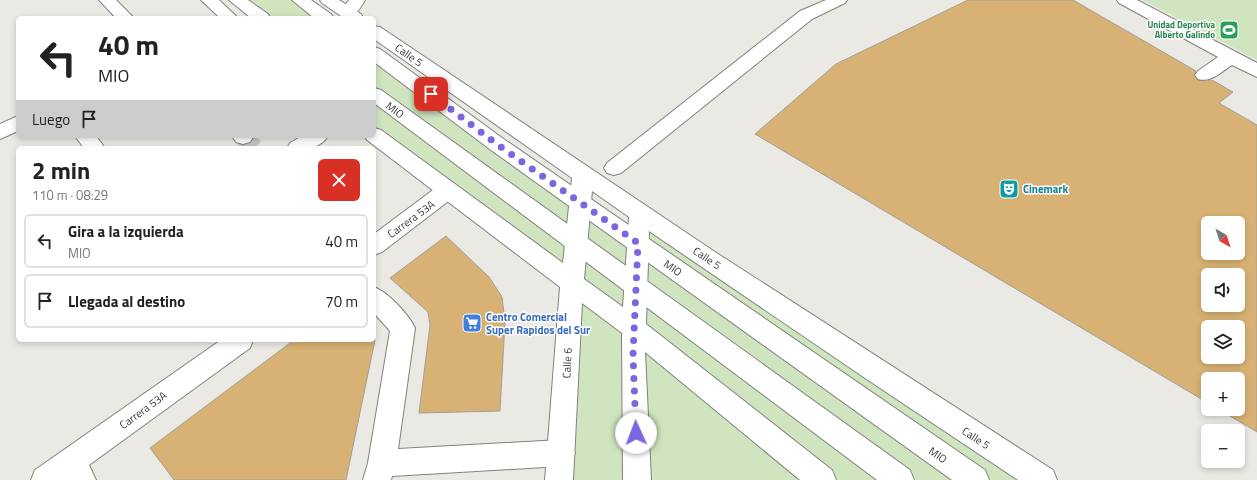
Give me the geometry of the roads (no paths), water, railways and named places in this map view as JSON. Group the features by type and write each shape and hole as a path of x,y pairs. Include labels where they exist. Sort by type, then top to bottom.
{"main road":[{"path":"107,0 124,16"},
{"path":"208,0 228,16"},
{"path":"237,0 259,16"},
{"path":"300,0 322,16"},
{"path":"328,0 353,10"},
{"path":"614,168 806,15 839,0"},
{"path":"1125,0 1257,71"},
{"path":"1143,0 1257,60"},
{"name":"Calle 5","path":"376,32 640,213 961,428 1043,480"},
{"name":"MIO","path":"376,54 498,145 975,480"},
{"path":"1204,75 1231,57"},
{"name":"MIO","path":"376,96 472,168 577,242 900,480"},
{"path":"0,132 16,124"},
{"path":"376,136 634,329 822,480"},
{"path":"87,138 93,146"},
{"path":"300,146 314,138"},
{"name":"Calle 6","path":"560,480 573,283 583,174"},
{"name":"Carrera 53A","path":"376,244 448,190"},
{"path":"637,480 634,329 635,285 640,213"},
{"path":"376,299 403,328 379,472 561,453"},
{"name":"Carrera 53A","path":"45,480 76,471 238,342"}],"tunnel":[{"path":"244,138 253,146"}],"place":[{"name":"Unidad Deportiva Alberto Galindo","path":"1229,30"},
{"name":"Cinemark","path":"1009,189"},
{"name":"Centro Comercial Super Rapidos del Sur","path":"472,323"}]}
